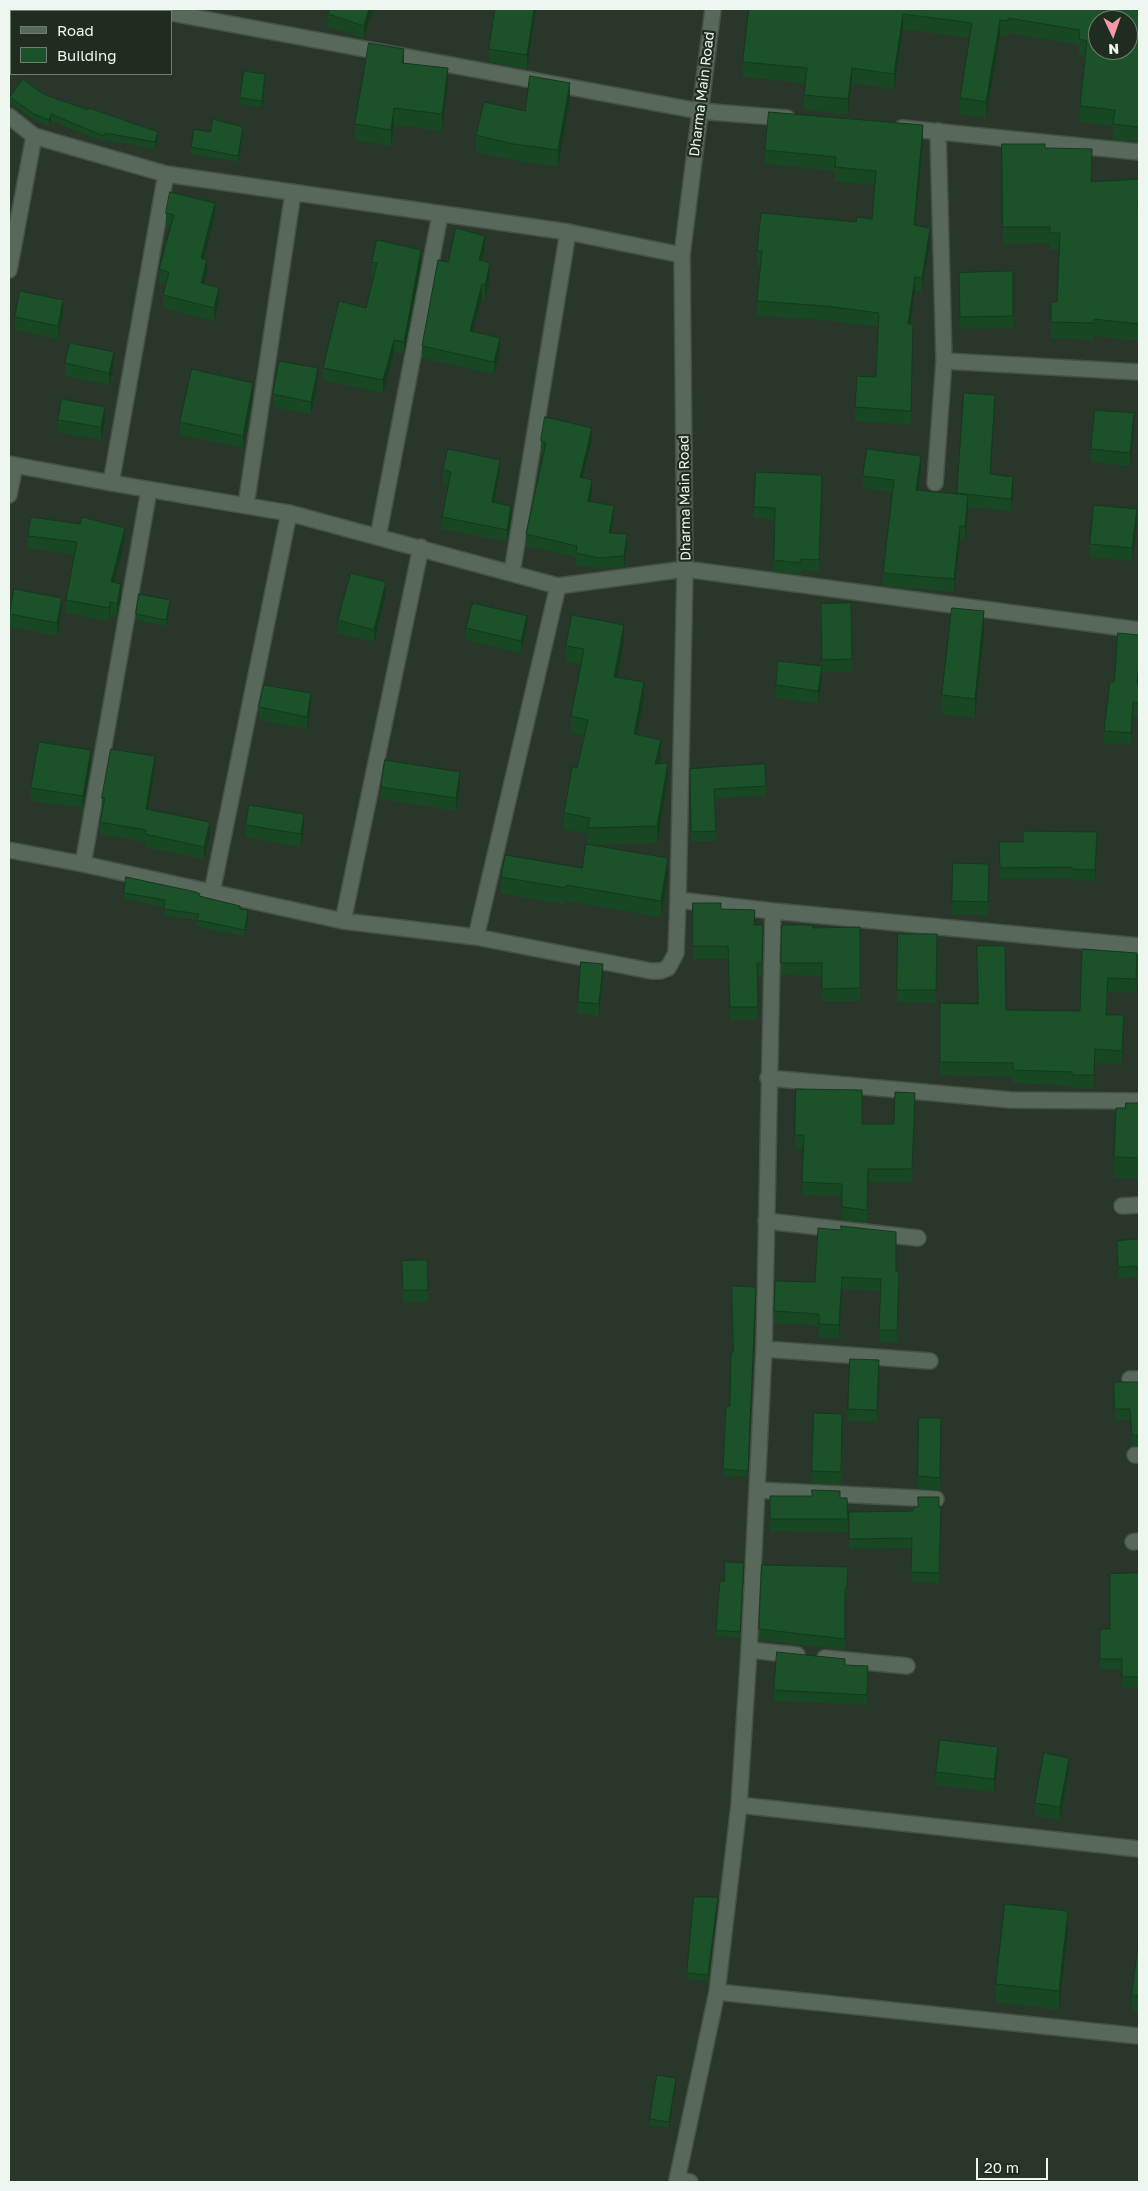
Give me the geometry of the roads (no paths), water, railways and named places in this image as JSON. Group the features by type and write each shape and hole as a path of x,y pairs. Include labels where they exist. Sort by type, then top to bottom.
{"street":[{"name":"Dharma Main Road","path":"476,937 651,971 660,971 668,968 676,953 685,569 682,255 713,9"},
{"path":"172,12 699,111 799,119"},
{"path":"9,116 34,136 166,174 568,232 682,255"},
{"path":"888,127 1139,152"},
{"path":"935,483 944,361 938,131"},
{"path":"9,270 34,136"},
{"path":"111,484 166,174"},
{"path":"246,505 293,193"},
{"path":"378,537 440,215"},
{"path":"512,572 568,232"},
{"path":"944,361 1139,372"},
{"path":"9,495 12,464 111,484 289,513 421,547 558,586 685,569 1139,630"},
{"path":"83,864 149,490"},
{"path":"212,892 289,513"},
{"path":"343,921 421,547"},
{"path":"9,850 83,864 343,921 476,937 558,586"},
{"path":"678,900 773,911 1139,946"},
{"path":"681,2181 717,1992 739,1805 764,1349 768,1078 773,911"},
{"path":"768,1078 1011,1100 1139,1101"},
{"path":"1122,1206 1139,1205"},
{"path":"766,1222 918,1238"},
{"path":"764,1349 930,1361"},
{"path":"757,1490 936,1499"},
{"path":"749,1650 907,1666"},
{"path":"739,1805 1139,1849"},
{"path":"717,1992 1139,2036"}]}
